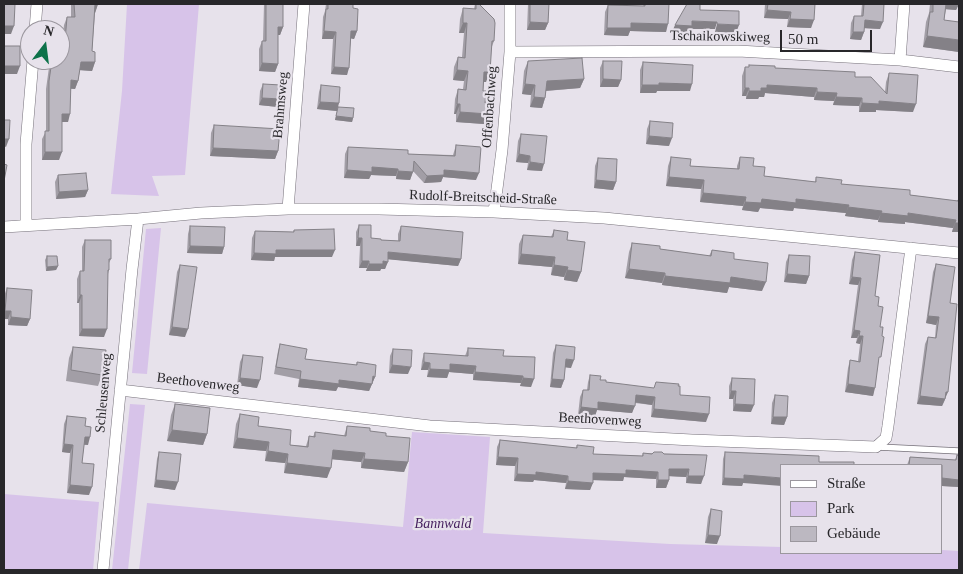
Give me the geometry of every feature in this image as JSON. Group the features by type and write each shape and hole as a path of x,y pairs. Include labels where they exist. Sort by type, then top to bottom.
{"street":[{"path":"36,20 37,4"},
{"name":"Brahmsweg","path":"288,209 304,4"},
{"name":"Offenbachweg","path":"494,212 502,150 510,52 510,4"},
{"path":"900,60 904,4"},
{"name":"Tschaikowskiweg","path":"510,52 738,51 900,60 959,67"},
{"path":"26,225 26,144 32,70"},
{"name":"Rudolf-Breitscheid-Straße","path":"4,227 138,219 201,213 288,209 494,212 604,218 959,253"},
{"name":"Schleusenweg","path":"103,570 138,219"},
{"path":"876,447 886,438 911,248"},
{"name":"Beethovenweg","path":"120,390 430,426 692,440 876,447"}],"lane":[{"path":"876,447 959,451"}],"green space":[{"path":"127,4 199,4 185,175 152,176 159,196 111,194 122,91"},
{"path":"161,228 147,374 132,373 146,229"},
{"path":"130,404 145,405 128,570 112,570"},
{"name":"Bannwald","path":"412,432 490,437 483,533 670,544 780,547 780,554 943,554 943,550 959,551 959,570 139,570 147,503 403,527"},
{"path":"4,494 99,502 93,570 4,570"}],"building":[{"path":"4,4 15,4 14,26 4,26"},
{"path":"74,4 95,4 92,51 95,52 95,62 81,62 78,81 71,80 70,114 62,114 62,152 45,152 45,131 49,131 51,70 70,70 70,20 67,20 67,17 75,17"},
{"path":"266,4 283,4 283,27 278,27 278,64 262,63 262,41 266,41"},
{"path":"328,4 353,4 353,8 358,9 357,31 351,31 349,68 334,67 336,32 324,31"},
{"path":"476,4 479,4 494,19 495,23 490,72 484,72 483,91 486,91 485,103 488,103 488,114 460,112 460,104 457,104 458,89 466,90 468,71 457,70 458,57 465,58 467,23 463,23 463,8 476,9"},
{"path":"530,4 549,4 548,23 530,22"},
{"path":"645,4 669,4 668,24 631,23 631,28 607,28 608,5 645,6"},
{"path":"687,4 700,4 700,10 739,11 739,25 692,21 692,26 675,25"},
{"path":"768,4 815,4 814,20 790,19 791,12 767,10"},
{"path":"864,4 884,4 883,22 865,20 864,32 853,32 854,16 863,16"},
{"path":"933,4 946,4 944,20 959,22 959,40 927,36"},
{"path":"4,46 20,46 20,66 4,66"},
{"path":"582,58 584,79 547,81 545,98 534,97 535,85 525,84 528,61"},
{"path":"603,61 622,61 621,80 603,79"},
{"path":"643,62 693,65 692,84 659,83 659,85 642,85"},
{"path":"749,65 855,72 855,77 871,77 887,94 889,73 918,75 916,104 879,101 879,104 862,103 862,98 836,97 837,93 817,92 817,88 767,85 767,88 761,88 761,91 749,91 749,88 745,88 745,67 749,67"},
{"path":"263,84 281,85 281,99 262,98"},
{"path":"321,85 340,87 339,103 320,102"},
{"path":"338,107 354,108 353,118 336,116"},
{"path":"4,120 10,120 9,139 4,139"},
{"path":"650,121 673,123 672,138 649,136"},
{"path":"214,125 280,129 278,151 213,148"},
{"path":"521,134 547,136 544,164 530,162 530,156 519,154"},
{"path":"456,145 481,147 479,173 444,170 444,175 427,176 414,161 413,172 372,167 372,172 347,170 348,147 408,150 408,154 455,156"},
{"path":"671,157 691,159 690,166 739,169 740,157 754,158 753,166 765,167 764,176 816,182 816,177 842,180 841,184 910,190 910,195 958,201 959,198 959,223 955,223 956,220 908,213 908,216 881,213 882,211 848,207 849,205 796,199 796,203 762,199 761,203 745,202 746,197 703,193 704,180 669,177"},
{"path":"598,158 617,159 616,182 596,180"},
{"path":"4,164 7,165 4,181"},
{"path":"86,173 88,190 59,192 58,175"},
{"path":"359,225 371,225 371,238 381,240 400,241 401,226 463,232 461,259 388,252 388,262 383,261 383,264 369,264 369,261 362,261 362,238 358,238"},
{"path":"190,226 225,227 224,247 190,246"},
{"path":"334,229 335,250 276,250 276,254 254,253 255,231 294,232 294,230"},
{"path":"554,230 568,232 567,240 585,242 581,272 567,270 568,267 554,265 555,257 521,254 523,235 553,237"},
{"path":"85,240 111,240 111,259 109,259 108,270 107,329 82,329 80,271 84,271"},
{"path":"632,243 660,246 660,249 711,256 712,250 734,253 734,259 768,263 766,282 731,277 730,283 665,276 665,273 629,269"},
{"path":"855,252 880,255 875,296 879,297 878,306 883,307 880,327 883,327 882,336 884,337 875,388 848,384 850,360 860,362 863,336 859,336 860,331 854,330 861,278 852,277"},
{"path":"789,255 810,256 809,276 787,274"},
{"path":"47,256 57,256 58,266 47,267"},
{"path":"936,264 955,267 950,303 957,304 948,392 946,392 945,399 920,396 928,337 936,338 939,317 928,316"},
{"path":"180,265 197,267 188,329 172,327"},
{"path":"7,288 32,290 30,319 11,317 11,311 5,311"},
{"path":"280,344 307,349 305,359 357,365 357,362 376,365 375,377 373,376 372,384 339,380 339,384 300,379 301,371 276,367"},
{"path":"556,345 575,347 574,360 566,359 564,380 552,379"},
{"path":"73,347 106,350 102,375 71,370"},
{"path":"468,348 504,350 503,356 535,357 534,379 523,378 523,376 475,372 476,366 450,364 450,370 430,369 430,363 424,362 424,353 468,356"},
{"path":"393,349 412,350 411,367 392,365"},
{"path":"243,355 263,357 260,380 240,378"},
{"path":"590,375 601,376 600,380 606,380 606,382 654,388 656,382 679,384 680,395 710,397 709,414 654,409 655,397 636,395 635,406 598,402 598,409 581,407 583,390 589,390"},
{"path":"732,378 755,379 754,405 735,404 736,391 731,391"},
{"path":"775,395 788,396 787,417 773,417"},
{"path":"175,404 210,408 207,434 172,430"},
{"path":"240,414 259,417 258,426 291,430 290,445 308,447 309,436 315,437 315,432 346,436 347,426 370,428 370,431 386,433 386,436 410,438 408,462 364,459 365,453 333,450 331,468 287,463 288,454 268,451 269,442 237,438"},
{"path":"67,416 86,418 85,426 91,427 90,437 85,437 82,463 94,464 92,487 70,485 73,445 64,444"},
{"path":"500,440 577,448 577,445 594,447 593,454 643,456 643,453 662,452 664,454 707,455 704,476 688,476 689,469 669,469 669,480 658,480 658,472 626,470 626,474 593,473 593,483 568,481 568,476 536,472 536,475 517,474 518,458 498,457"},
{"path":"159,452 181,454 178,482 156,480"},
{"path":"725,452 819,456 819,462 854,462 854,464 780,464 780,478 744,475 744,479 724,478"},
{"path":"957,455 959,456 959,480 943,478 943,464 909,464 910,457 956,460"},
{"path":"711,509 722,511 720,536 708,535"}]}
